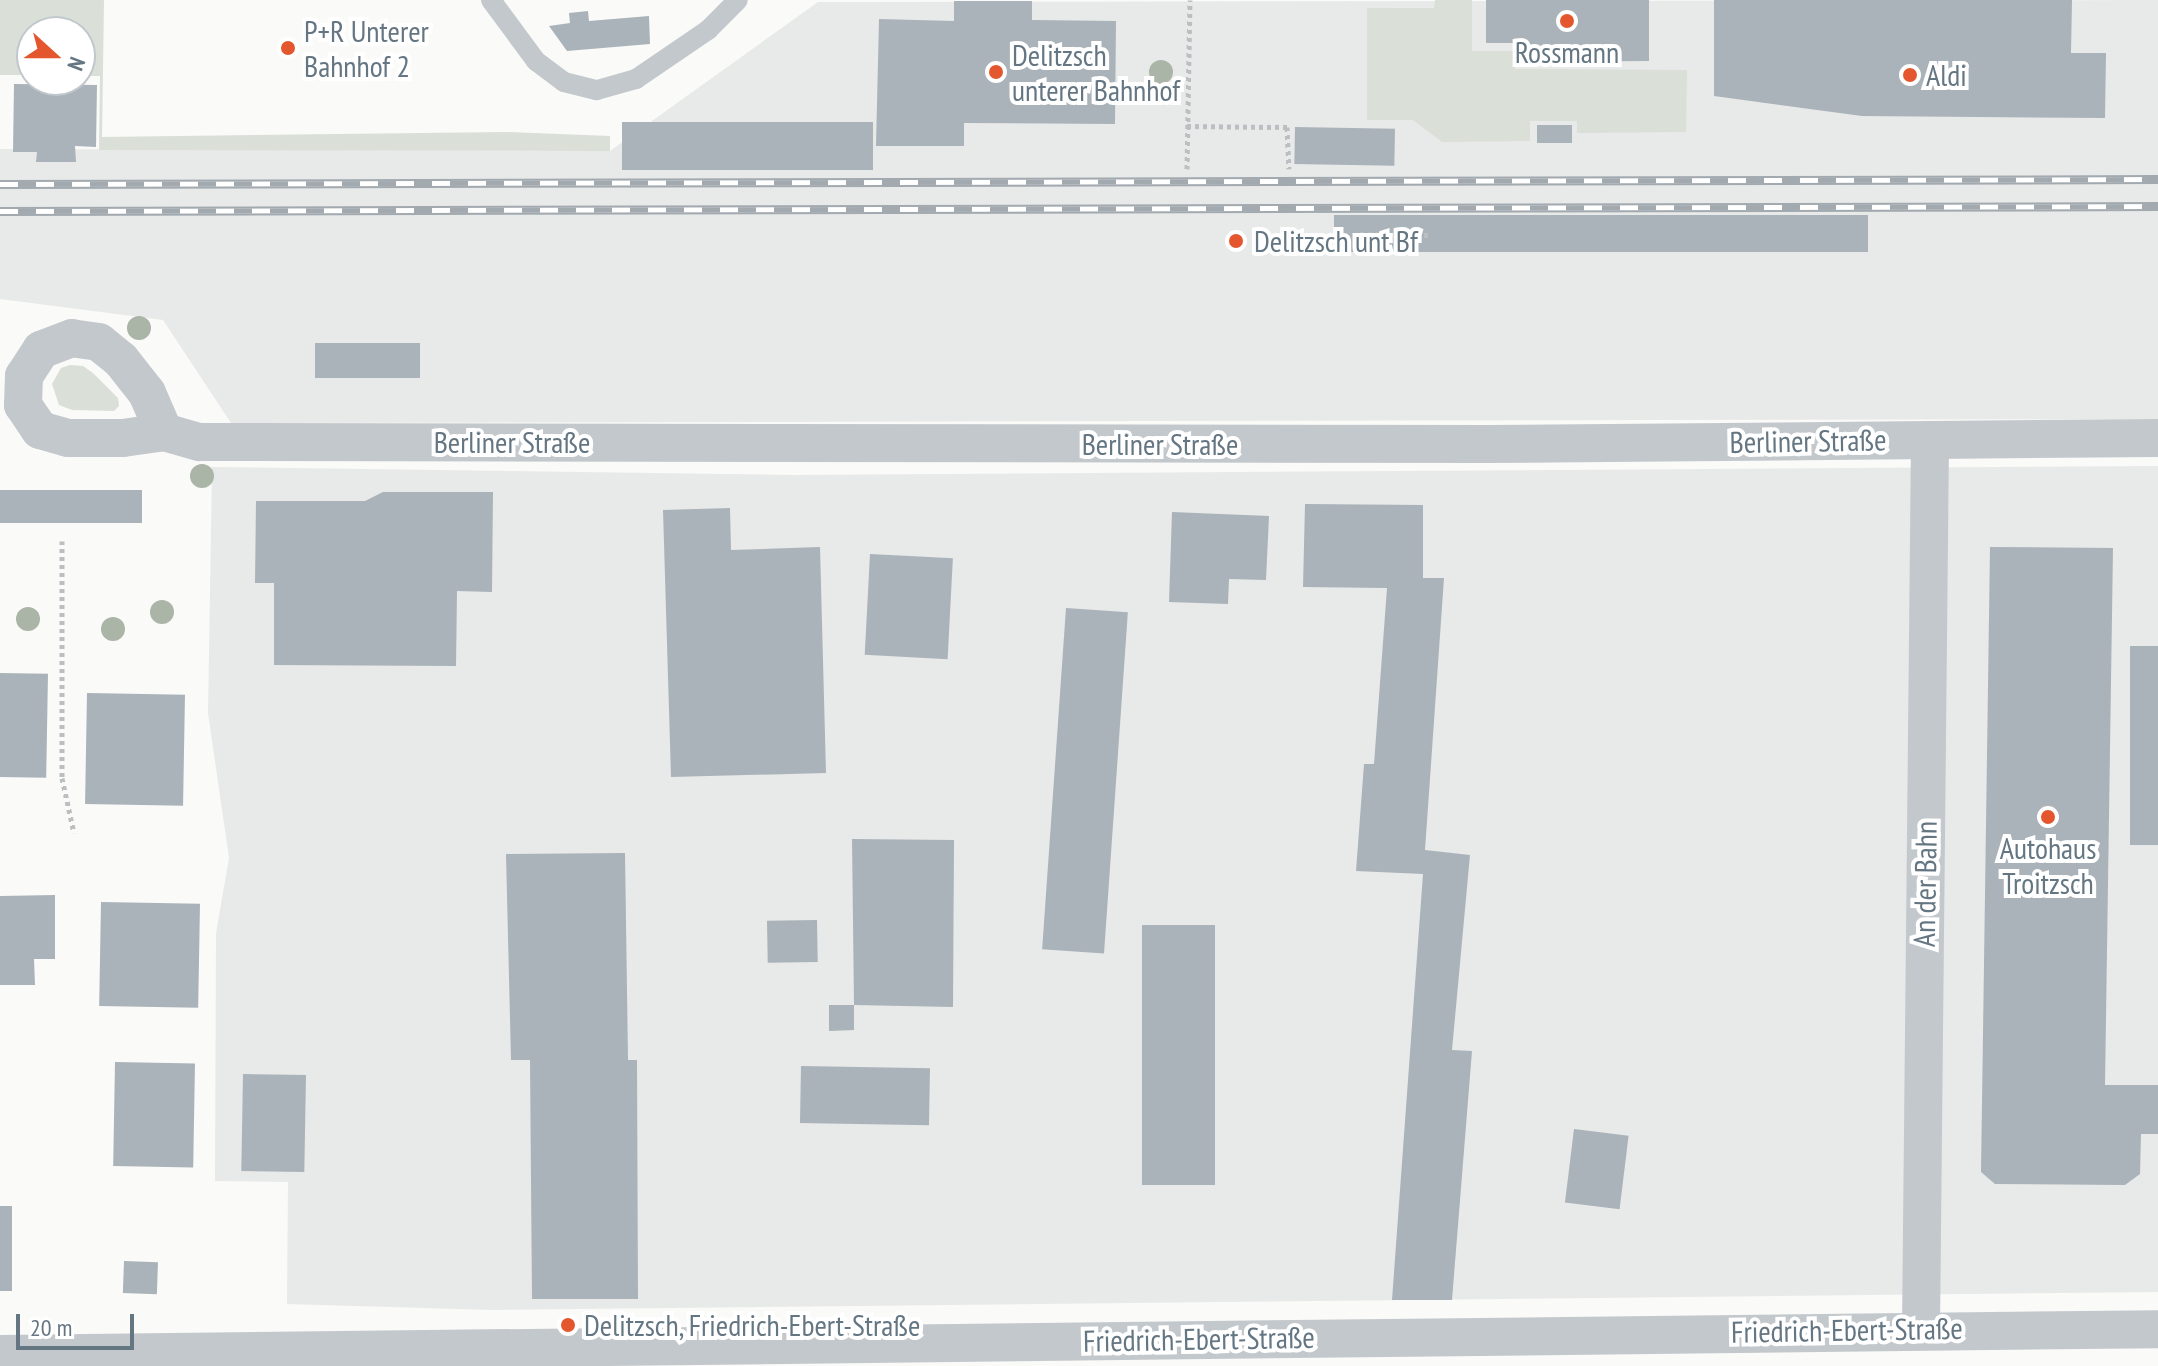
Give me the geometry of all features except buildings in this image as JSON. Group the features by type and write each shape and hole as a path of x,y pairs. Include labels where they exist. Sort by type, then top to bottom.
{"street":[{"name":"Berliner Straße","path":"164,432 200,442 1507,444 2158,438"},
{"name":"An der Bahn","path":"1921,1329 1930,440"},
{"name":"Friedrich-Ebert-Straße","path":"0,1354 1921,1329 2158,1329"}],"lane":[{"path":"491,0 536,61 564,82 597,90 636,79 708,30 738,0"}],"path":[{"path":"1187,169 1190,0"},
{"path":"1187,126 1287,127 1289,169"},
{"path":"1360,234 1432,235"},
{"path":"1323,251 1333,251"},
{"path":"62,541 62,778 74,833"}],"shaded area":[{"path":"0,0 104,0 102,137 506,132 610,136 610,151 99,150 100,76 96,76 96,16 16,16 16,75 0,75"},
{"path":"1435,0 1472,0 1472,51 1514,51 1515,69 1687,70 1686,132 1577,133 1577,121 1530,121 1530,141 1442,142 1413,120 1367,120 1367,8 1434,8"},
{"name":"Delitzsch unt Bf","path":"2158,0 2158,419 231,423 163,320 0,299 0,149 610,151 818,2"},
{"path":"83,366 93,373 118,398 119,406 114,411 72,410 59,405 52,384 61,368"},
{"path":"2158,466 2158,1292 493,1310 287,1304 288,1182 215,1181 216,933 229,858 208,713 212,467 793,475"}],"railway":[{"path":"0,184 2158,179"},
{"path":"0,211 2158,206"}],"place":[{"name":"Rossmann","path":"1567,21"},
{"name":"P+R Unterer Bahnhof 2","path":"288,48"},
{"name":"Delitzsch unterer Bahnhof","path":"996,72"},
{"name":"Aldi","path":"1910,75"},
{"name":"Delitzsch unt Bf","path":"1236,241"},
{"name":"Autohaus Troitzsch","path":"2048,817"},
{"name":"Delitzsch, Friedrich-Ebert-Straße","path":"568,1325"}]}
